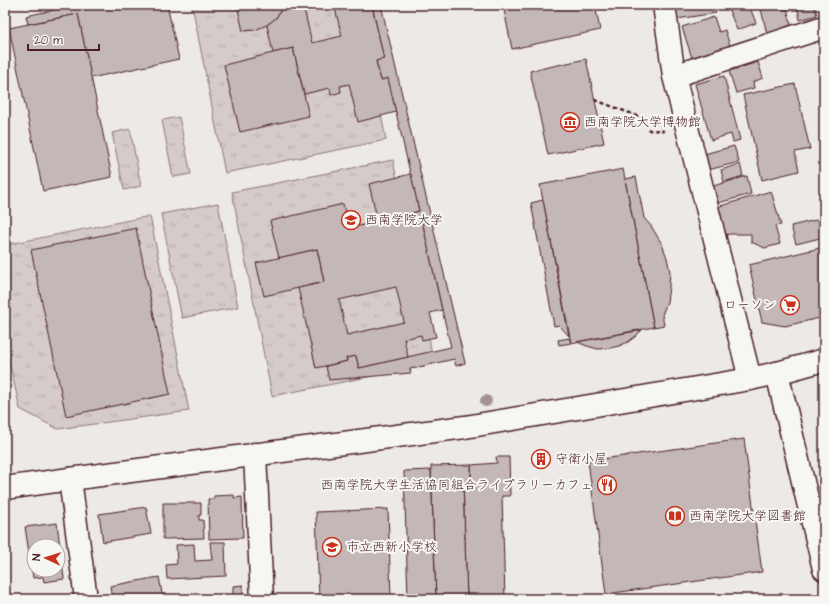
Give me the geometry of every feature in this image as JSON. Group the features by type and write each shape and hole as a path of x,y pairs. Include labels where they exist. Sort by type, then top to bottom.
{"street":[{"path":"664,5 674,76 750,379"},
{"path":"674,76 824,27"},
{"path":"5,488 70,478 465,427 750,379 824,360"},
{"path":"777,373 824,570"},
{"path":"255,454 262,599"},
{"path":"70,478 86,599"}],"path":[{"path":"595,100 643,118 649,130 667,132 687,127"}],"green space":[{"path":"192,5 360,5 386,140 225,173"},
{"path":"179,117 191,174 173,177 162,120"},
{"path":"130,129 141,186 124,190 112,133"},
{"path":"393,160 434,364 272,396 232,192"},
{"path":"218,203 238,307 182,318 161,214"},
{"path":"150,216 189,411 58,429 20,409 5,343 5,245"}],"building":[{"path":"77,5 167,5 179,59 91,78 78,14 28,24 26,16"},
{"path":"237,5 284,5 276,18 267,25 255,30 243,31"},
{"path":"284,5 303,5 312,43 342,36 334,5 372,5 384,59 376,61 381,80 388,78 396,112 358,122 349,84 340,86 341,92 331,95 330,88 304,94 293,48 273,53 267,25 276,18"},
{"path":"372,5 381,5 465,363 456,366 454,359 410,369 411,373 329,380 326,366 347,361 346,358 356,356 359,368 451,347 422,221 413,223 411,213 419,211 388,78 381,80 376,61 384,59"},
{"path":"503,5 595,5 600,30 512,49"},
{"path":"675,5 715,5 716,13 677,19"},
{"path":"727,5 749,5 756,23 737,30"},
{"path":"760,5 783,5 784,10 787,8 791,25 767,34"},
{"path":"797,5 814,5 817,15 800,20"},
{"path":"78,14 112,177 43,191 9,28"},
{"path":"714,17 719,32 725,30 730,46 692,58 682,27"},
{"path":"293,48 309,116 240,132 224,65"},
{"name":"西南学院大学博物館","path":"586,59 604,143 548,155 530,71"},
{"path":"758,62 763,78 753,82 754,88 736,93 729,71"},
{"path":"724,76 740,140 733,142 731,134 711,140 695,84"},
{"path":"795,84 810,149 795,152 799,171 762,180 743,95"},
{"path":"824,145 824,164 823,165 819,146"},
{"path":"734,146 739,162 708,170 704,154"},
{"path":"740,164 743,176 724,182 721,170"},
{"path":"623,169 654,327 571,343 540,185"},
{"path":"411,174 419,211 411,213 413,223 422,221 442,310 430,313 436,337 422,340 421,335 404,339 408,357 359,368 356,356 346,358 347,361 316,368 298,288 324,282 317,249 279,258 270,221 343,204 349,228 378,222 369,184","holes":["396,287 404,322 347,335 339,300"]},
{"path":"747,176 751,194 718,203 713,186"},
{"path":"636,177 644,218 651,226 662,244 670,272 667,302 662,315 664,325 654,327 625,179"},
{"path":"771,191 781,225 775,226 780,244 765,248 751,242 751,234 726,235 717,207"},
{"path":"543,200 569,336 559,325 554,326 531,203"},
{"path":"824,218 824,237 796,244 791,226"},
{"path":"136,228 170,394 66,416 31,250"},
{"path":"824,247 824,317 785,326 762,322 749,265"},
{"path":"317,249 324,282 264,296 256,263"},
{"path":"642,330 628,342 610,348 598,349 577,342"},
{"path":"569,338 571,343 559,345 558,340"},
{"name":"西南学院大学図書館","path":"744,439 762,572 606,594 588,461"},
{"name":"守衛小屋","path":"546,453 547,462 535,464 534,455"},
{"path":"496,457 509,457 510,496 502,496 505,599 467,599 463,483 471,483 471,465 497,463"},
{"path":"471,465 471,483 463,483 467,599 436,599 431,466"},
{"path":"431,470 436,599 408,599 404,471"},
{"path":"234,495 234,498 242,497 243,538 209,539 208,499 214,499 214,496"},
{"path":"163,503 201,503 201,515 199,515 199,520 203,520 204,538 163,539"},
{"path":"146,507 151,534 103,542 99,514"},
{"path":"388,509 391,599 319,599 316,512"},
{"path":"57,523 59,538 27,538 25,527"},
{"path":"210,542 225,542 226,576 167,579 166,565 177,564 176,545 194,544 195,561 212,560"},
{"path":"159,577 163,599 112,599 110,586"},
{"path":"43,578 64,578 64,579 44,582"},
{"path":"243,585 243,599 233,599 233,586"}],"place":[{"name":"西南学院大学博物館","path":"570,122"},
{"name":"西南学院大学","path":"351,220"},
{"name":"ローソン","path":"790,305"},
{"name":"守衛小屋","path":"541,459"},
{"name":"西南学院大学生活協同組合ライブラリーカフェ","path":"607,485"},
{"name":"西南学院大学図書館","path":"675,516"},
{"name":"市立西新小学校","path":"332,547"}]}
